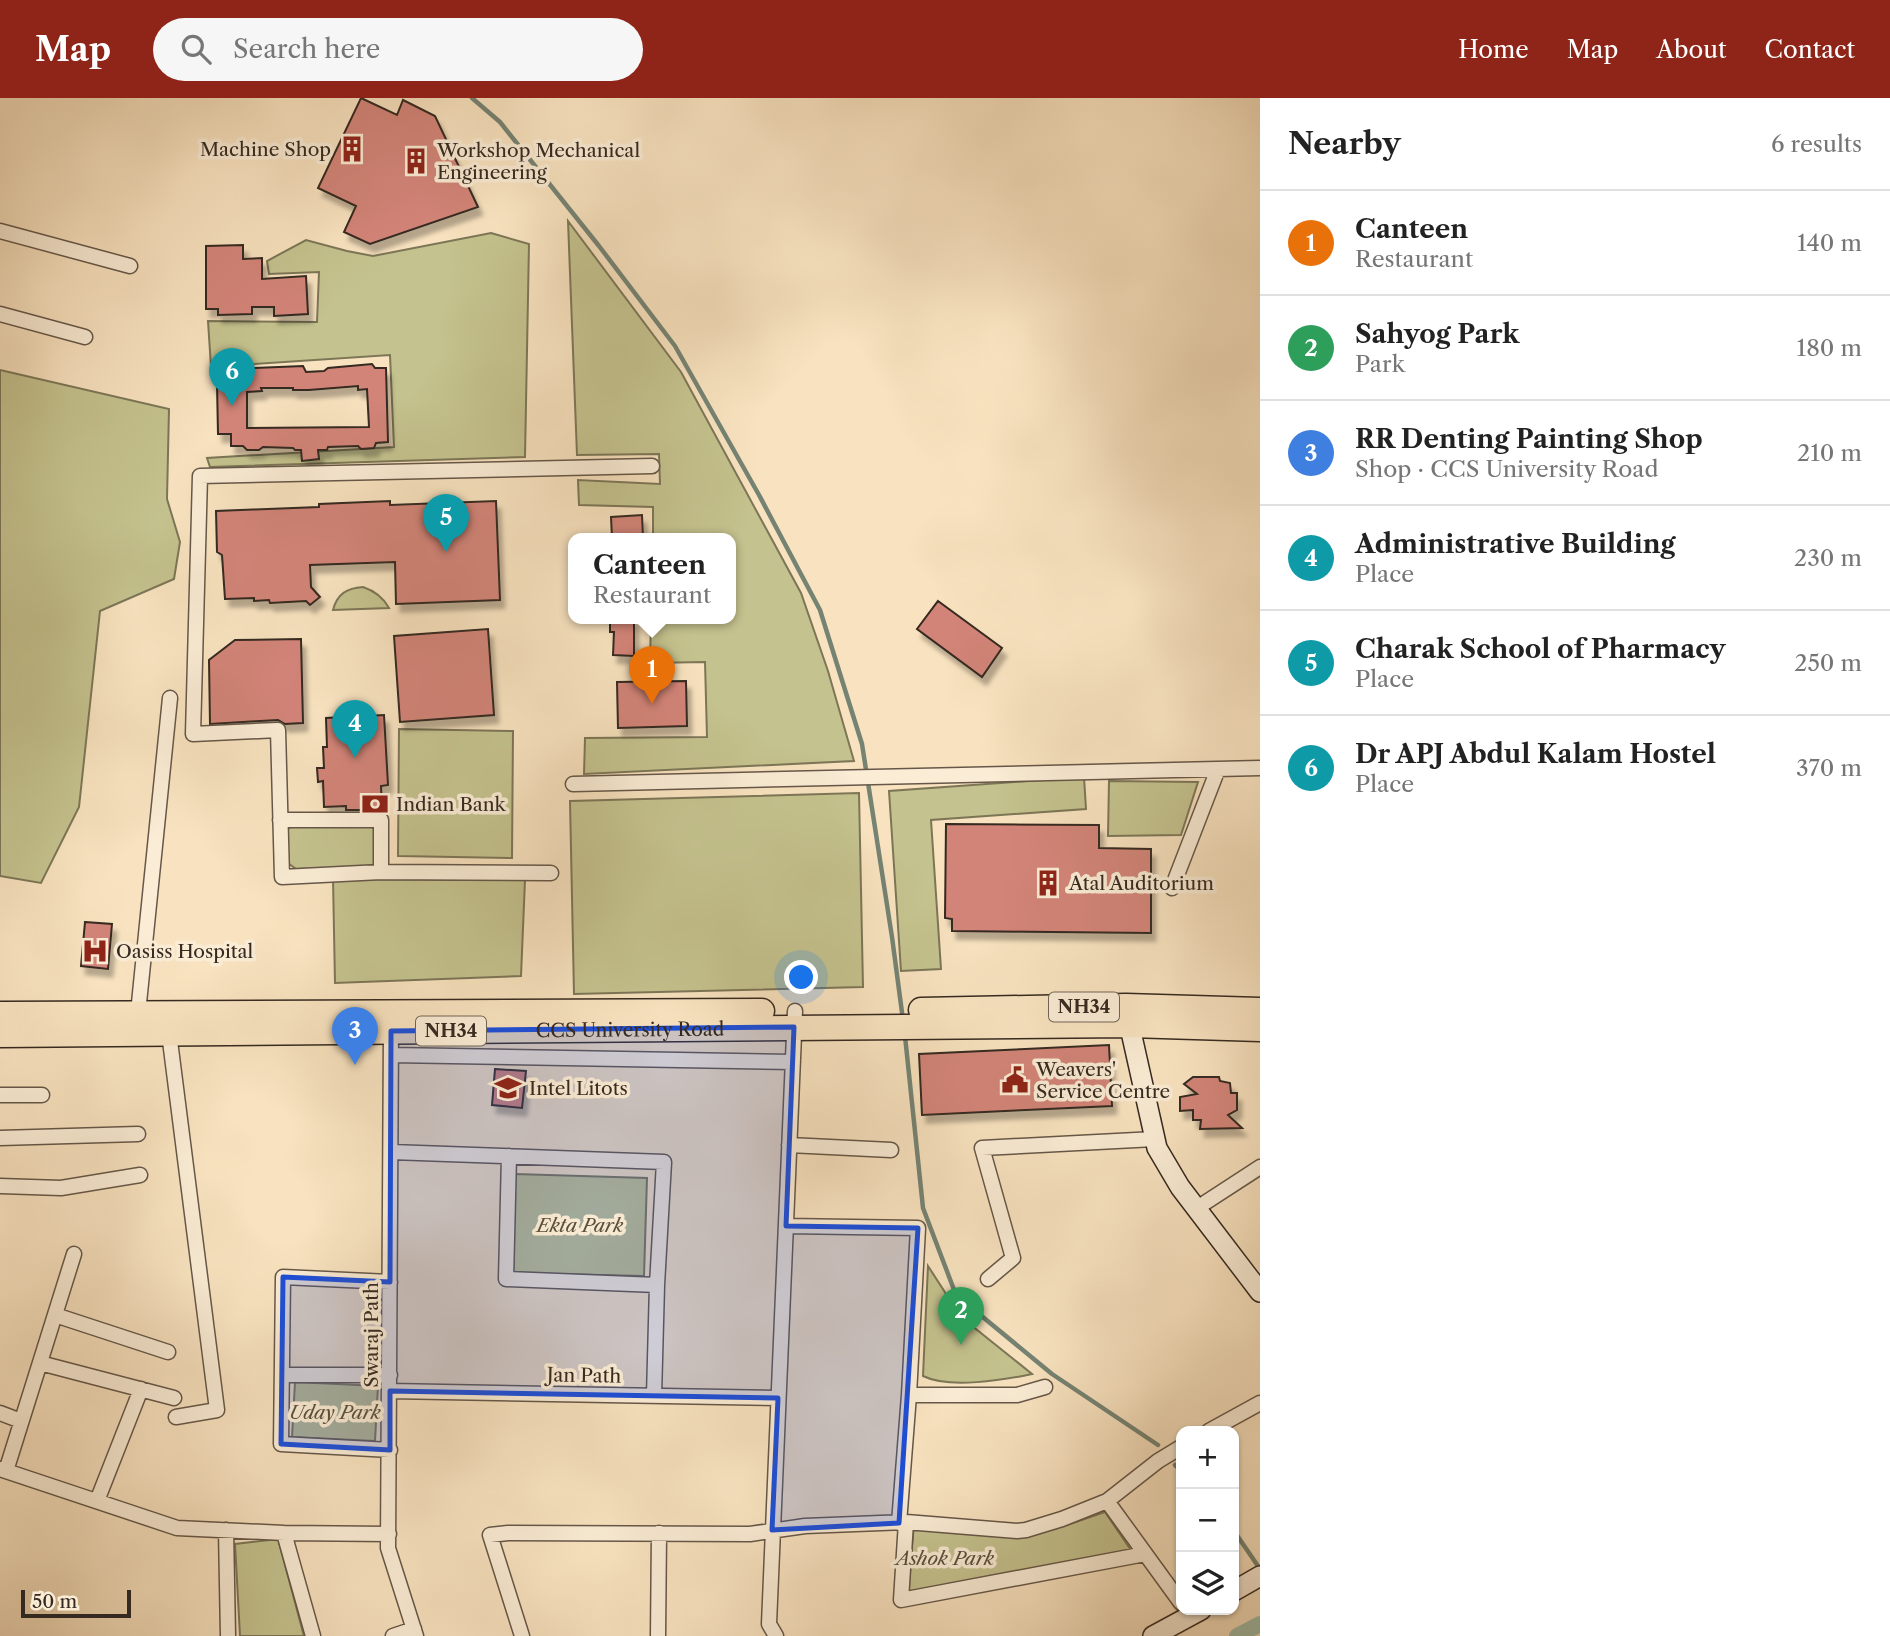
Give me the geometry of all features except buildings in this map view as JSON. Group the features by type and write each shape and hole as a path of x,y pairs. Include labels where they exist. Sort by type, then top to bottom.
{"highway":[{"name":"CCS University Road","path":"0,1014 794,1019 1128,1015 1260,1010"},
{"name":"CCS University Road","path":"1128,1015 1260,1029"},
{"name":"CCS University Road","path":"0,1035 169,1033 391,1043 794,1019"}],"street":[{"path":"0,231 130,266"},
{"path":"0,314 85,337"},
{"path":"551,873 381,872 282,877 278,730 193,734 200,476 652,466"},
{"path":"138,1013 170,698"},
{"path":"573,784 1260,768"},
{"path":"1172,888 1217,769"},
{"path":"280,820 381,820 381,872"},
{"path":"1128,1015 1157,1148 1180,1187 1260,1292"},
{"path":"776,1636 769,1624 794,1019"},
{"path":"169,1033 216,1410 176,1417"},
{"path":"391,1043 793,1062"},
{"name":"Swaraj Path","path":"391,1043 388,1548 415,1632"},
{"path":"0,1095 42,1095"},
{"path":"0,1138 138,1134"},
{"path":"988,1279 1013,1258 982,1148 1155,1139"},
{"path":"789,1146 891,1150"},
{"path":"391,1152 664,1161 654,1396"},
{"path":"509,1156 506,1279 657,1285"},
{"path":"1197,1209 1260,1167"},
{"path":"0,1186 61,1188 140,1175"},
{"path":"786,1226 918,1228 902,1522 901,1600 1145,1554"},
{"path":"74,1254 22,1421 3,1470 177,1528 389,1534"},
{"path":"390,1282 283,1277 281,1444 390,1450"},
{"path":"55,1315 168,1352"},
{"path":"40,1363 174,1398"},
{"path":"283,1375 390,1375"},
{"path":"909,1395 1017,1395 1045,1387"},
{"path":"97,1501 141,1389"},
{"name":"Jan Path","path":"390,1391 778,1398"},
{"path":"1218,1426 1260,1403"},
{"path":"0,1413 22,1421"},
{"path":"522,1636 490,1535 753,1533 805,1526 902,1522 1026,1530 1107,1501 1176,1450"},
{"path":"1107,1501 1176,1593"},
{"path":"226,1531 228,1636"},
{"path":"284,1533 313,1636"},
{"path":"658,1636 659,1533"},
{"path":"1239,1588 1260,1576"},
{"path":"1153,1636 1183,1615"},
{"path":"393,1636 415,1632"}],"highlighted area":[{"path":"794,1027 786,1226 918,1228 899,1523 772,1530 778,1398 390,1391 390,1450 281,1444 283,1277 390,1282 391,1031"}],"green space":[{"path":"568,221 681,372 801,593 828,671 854,761 584,774 585,738 707,737 705,662 650,663 651,624 736,624 736,533 653,533 653,507 579,505 578,480 660,484 659,454 577,455"},
{"path":"491,233 529,244 525,457 210,467 207,458 394,447 390,355 211,367 208,321 317,322 319,272 269,274 267,261 306,240 373,256"},
{"path":"0,370 169,409 167,499 180,542 174,579 100,611 79,807 41,883 0,876"},
{"path":"363,587 378,595 389,608 333,610 344,593"},
{"path":"399,729 513,731 512,858 398,856"},
{"path":"1084,777 1086,809 931,820 941,969 901,971 889,791"},
{"path":"1109,781 1198,782 1181,835 1108,836"},
{"path":"859,793 863,987 574,994 570,801"},
{"path":"294,824 372,827 375,830 377,867 296,869 288,863 287,830"},
{"path":"333,879 525,880 521,976 335,983"},
{"name":"Ekta Park","path":"515,1174 647,1178 644,1276 513,1273"},
{"path":"928,1266 961,1317 1032,1374 962,1383 923,1376"},
{"name":"Uday Park","path":"295,1382 378,1386 375,1441 292,1437"},
{"name":"Ashok Park","path":"1105,1512 1135,1556 908,1599 914,1522 1017,1531 1067,1525"},
{"path":"278,1539 304,1636 240,1636 235,1544"}],"waterway":[{"path":"472,98 500,122 675,346 820,610 862,744 903,1020"},
{"path":"905,1036 923,1208 956,1295 1052,1374 1158,1445"},
{"path":"1239,1538 1260,1569"},
{"path":"1237,1636 1260,1624"}],"place":[{"name":"Machine Shop","path":"352,149"},
{"name":"Workshop Mechanical Engineering","path":"416,161"},
{"name":"Dr APJ Abdul Kalam Hostel","path":"232,406"},
{"name":"Charak School of Pharmacy","path":"446,552"},
{"name":"Canteen","path":"652,704"},
{"name":"Administrative Building","path":"355,758"},
{"name":"Indian Bank","path":"375,804"},
{"name":"Atal Auditorium","path":"1048,883"},
{"name":"Oasiss Hospital","path":"95,951"},
{"name":"RR Denting Painting Shop","path":"355,1065"},
{"name":"Weavers' Service Centre","path":"1015,1080"},
{"name":"Intel Litots","path":"508,1088"},
{"name":"Sahyog Park","path":"961,1345"}]}
